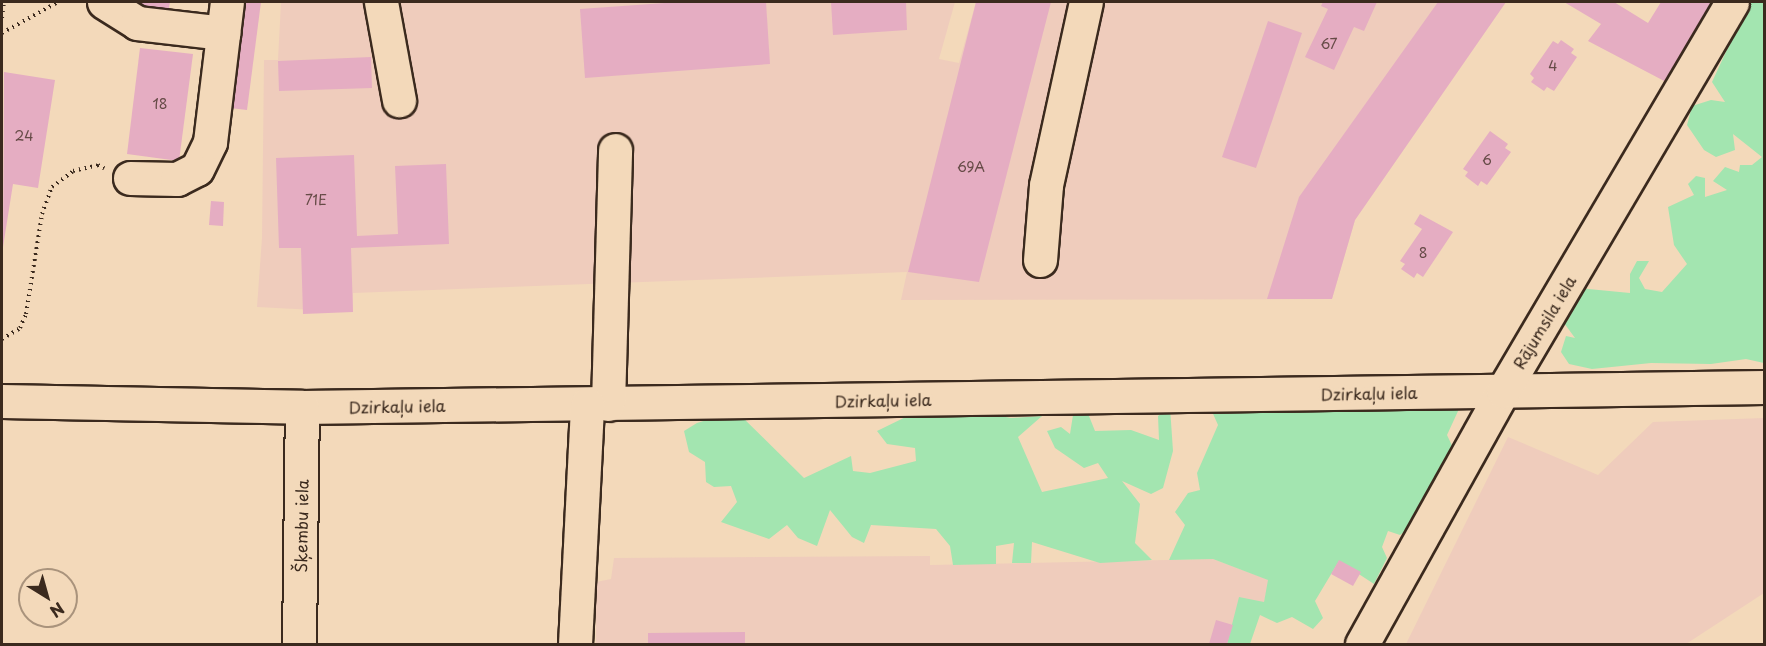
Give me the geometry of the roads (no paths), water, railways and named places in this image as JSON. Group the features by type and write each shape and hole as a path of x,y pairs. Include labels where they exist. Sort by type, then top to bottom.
{"street":[{"path":"104,2 136,23 225,17 210,142 197,169 177,179 130,178"},
{"path":"381,2 399,100"},
{"path":"1040,260 1046,185 1086,2"},
{"name":"Rājumsila iela","path":"1362,645 1503,392 1732,2"},
{"path":"575,645 598,404 615,150"},
{"name":"Dzirkaļu iela","path":"2,401 302,407 1764,387"},
{"name":"Šķembu iela","path":"299,645 302,407"}]}
